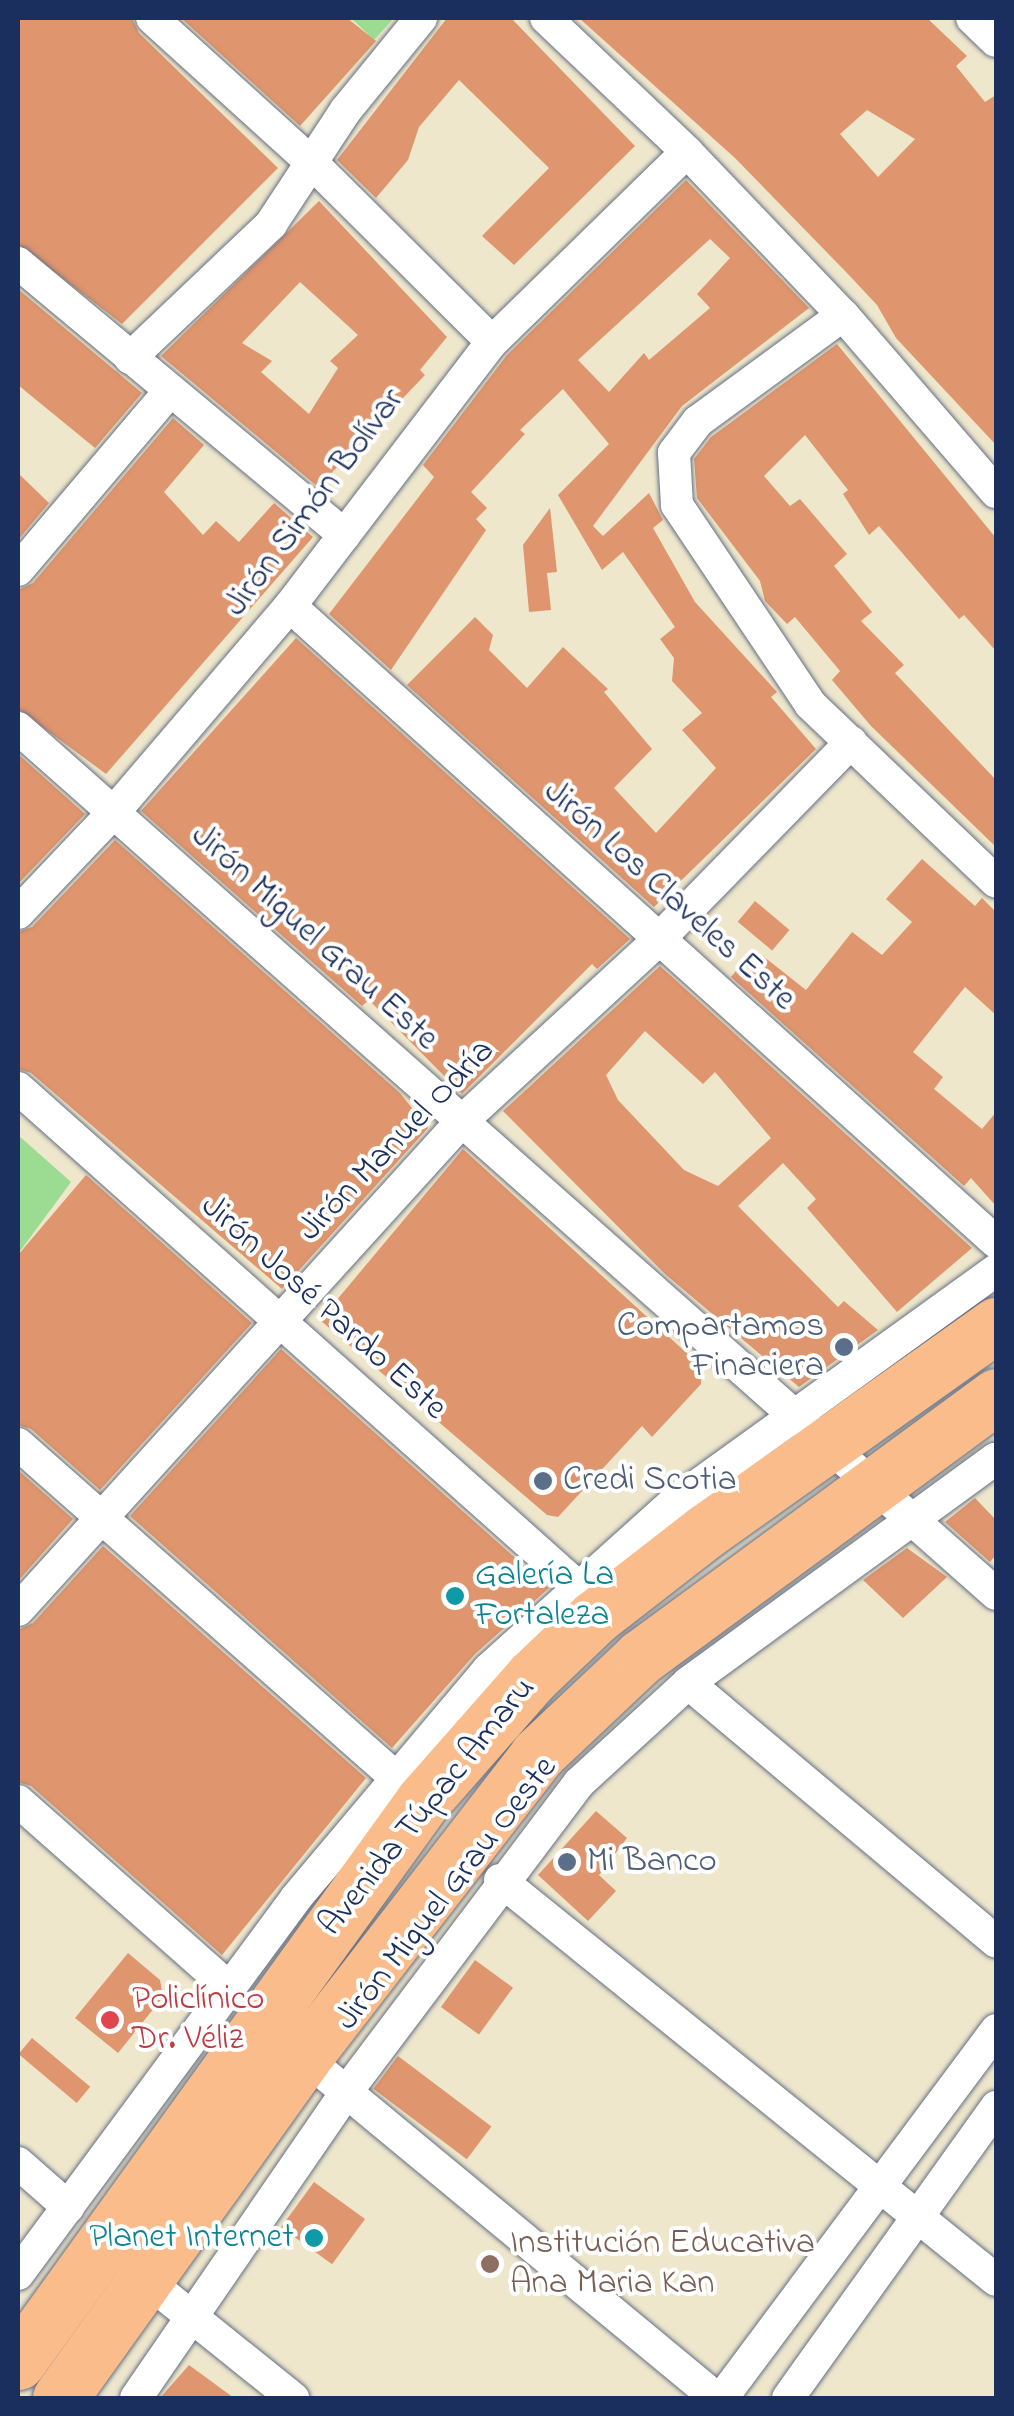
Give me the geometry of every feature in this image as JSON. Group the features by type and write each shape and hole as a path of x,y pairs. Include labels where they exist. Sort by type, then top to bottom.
{"highway":[{"name":"Avenida Túpac Amaru","path":"18,2362 267,2013 483,1731 595,1617 808,1430 996,1325"},
{"name":"Avenida Túpac Amaru","path":"60,2398 304,2057 503,1794 579,1710 716,1600 892,1504 996,1396"}],"street":[{"path":"152,18 313,164 492,342"},
{"path":"130,358 218,281 288,203 390,50 421,18"},
{"path":"546,18 688,152 844,316 996,492"},
{"path":"972,18 996,41"},
{"name":"Jirón Simón Bolívar","path":"18,913 114,812 290,606 492,342 688,152"},
{"path":"18,263 344,536"},
{"path":"844,316 698,421 674,454 677,506 766,645 810,704 996,882"},
{"path":"18,570 170,391"},
{"name":"Jirón Los Claveles Este","path":"290,606 657,941 996,1242"},
{"name":"Jirón Miguel Grau Este","path":"18,728 808,1430"},
{"name":"Jirón Manuel Odría","path":"18,1610 460,1123 657,941 851,742"},
{"name":"Jirón José Pardo Este","path":"18,1088 576,1585"},
{"name":"Avenida Túpac Amaru","path":"18,2274 229,1988 394,1776 489,1669 576,1585 808,1430 996,1270"},
{"path":"808,1430 996,1594"},
{"path":"18,1444 394,1776"},
{"name":"Jirón Miguel Grau Oeste","path":"136,2398 346,2091 500,1880 579,1783 892,1504 996,1458"},
{"path":"688,1683 996,1941"},
{"path":"18,1801 229,1988"},
{"path":"500,1880 996,2280"},
{"path":"304,2057 719,2398 884,2187 996,2030"},
{"path":"788,2398 996,2107"},
{"path":"18,2163 68,2207"},
{"path":"146,2280 293,2398"}],"green space":[{"path":"351,18 394,18 374,40"},
{"path":"18,1135 71,1182 18,1254"}],"building":[{"path":"18,18 132,18 139,33 278,168 122,324 18,244"},
{"path":"181,18 347,18 376,41 300,126"},
{"path":"447,18 511,18 635,146 514,265 482,236 549,168 459,80 419,127 408,160 376,198 337,160"},
{"path":"579,18 927,18 967,56 956,66 985,102 996,95 996,445 896,338 877,305 735,158","holes":["867,110 915,139 878,177 840,134"]},
{"path":"686,180 809,308 682,406 593,526 603,536 649,493 663,520 653,528 695,602 777,692 771,697 816,749 654,907 407,685 475,617 493,635 489,650 527,688 563,647 608,689 604,692 652,749 614,788 656,833 716,768 682,730 702,713 672,681 674,658 660,639 675,627 623,552 602,570 558,495 609,444 563,389 520,430 525,434 471,492 487,508 476,519 486,530 391,670 329,614 434,477 423,465 507,355","holes":["710,239 730,258 697,294 710,308 649,360 644,353 609,392 578,360"]},
{"path":"319,201 447,337 420,370 425,375 318,487 161,356","holes":["300,282 358,335 330,361 338,368 309,414 261,372 272,361 242,343"]},
{"path":"18,289 142,393 95,448 18,385"},
{"path":"837,344 996,538 996,651 964,615 959,619 879,526 869,535 843,494 848,490 805,435 764,476 790,506 800,499 847,554 834,566 872,612 861,621 904,665 895,673 996,780 996,847 871,726 832,680 840,671 795,617 787,624 765,601 760,581 697,498 694,459 711,437"},
{"path":"173,418 204,445 164,492 203,535 216,521 239,542 274,503 313,537 106,774 18,709 18,590 33,583"},
{"path":"18,473 49,503 18,540"},
{"path":"550,508 557,572 547,573 551,610 529,612 523,545"},
{"path":"296,638 630,939 597,969 592,964 462,1094 369,1000 362,1006 141,811"},
{"path":"18,754 85,814 18,884"},
{"path":"115,840 400,1093 428,1128 282,1289 31,1073 18,1069 18,932 32,927"},
{"path":"922,859 975,906 982,898 996,912 996,1015 965,987 913,1052 943,1077 934,1089 982,1129 996,1112 996,1206 971,1178 964,1186 731,977 754,949 806,990 852,932 882,955 912,922 886,899"},
{"path":"755,901 789,930 772,951 738,922"},
{"path":"660,966 972,1248 897,1312 807,1208 816,1199 783,1163 738,1206 838,1307 844,1301 878,1330 799,1387 665,1274 503,1111","holes":["645,1031 703,1084 715,1072 771,1138 718,1186 684,1170 618,1100 606,1075"]},
{"path":"463,1149 702,1367 701,1384 652,1437 642,1426 558,1517 547,1515 320,1320"},
{"path":"86,1175 252,1323 100,1490 31,1429 18,1425 18,1255"},
{"path":"281,1349 549,1588 475,1654 392,1748 130,1516"},
{"path":"18,1470 73,1519 18,1581"},
{"path":"975,1498 996,1520 996,1555 990,1562 945,1522"},
{"path":"103,1546 366,1778 222,1955 31,1786 18,1782 18,1630 33,1623"},
{"path":"907,1548 947,1577 903,1618 863,1580"},
{"path":"596,1811 627,1838 599,1875 616,1891 588,1921 538,1875"},
{"path":"128,1953 160,1980 163,1997 118,2053 75,2018"},
{"path":"475,1960 513,1988 479,2035 441,2007"},
{"path":"32,2038 90,2087 77,2103 19,2054"},
{"path":"398,2056 491,2126 467,2159 373,2089"},
{"path":"314,2182 365,2219 332,2264 281,2227"},
{"path":"189,2365 234,2398 160,2398"}],"place":[{"name":"Compartamos Finaciera","path":"844,1347"},
{"name":"Credi Scotia","path":"543,1481"},
{"name":"Galería La Fortaleza","path":"455,1596"},
{"name":"Mi Banco","path":"567,1862"},
{"name":"Policlínico Dr. Véliz","path":"110,2020"},
{"name":"Planet Internet","path":"314,2238"},
{"name":"Institución Educativa Ana Maria Kan","path":"490,2264"}]}
